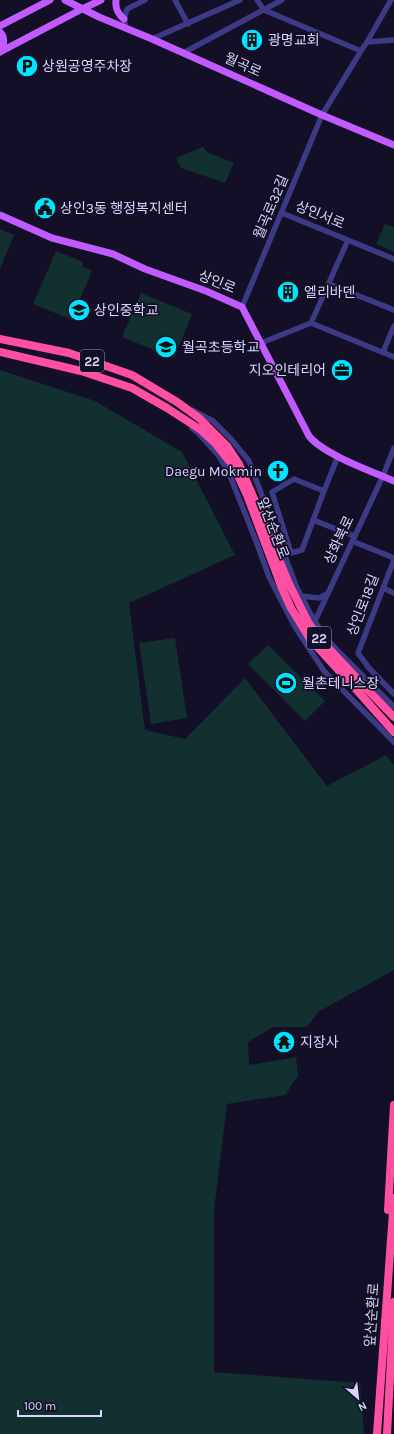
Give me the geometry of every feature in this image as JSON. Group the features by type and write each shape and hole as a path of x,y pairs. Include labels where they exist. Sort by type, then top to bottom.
{"highway":[{"name":"앞산순환로","path":"0,339 69,353 132,375 177,402 213,430 227,446 239,464 283,589"},
{"name":"앞산순환로","path":"0,352 81,371 132,388 171,410 206,434 215,443 234,468 247,495 291,608 310,639 394,717"},
{"name":"앞산순환로","path":"359,686 394,732"},
{"path":"383,1338 382,1294 394,1105"},
{"name":"앞산순환로","path":"377,1434 394,1198"},
{"name":"앞산순환로","path":"387,1434 394,1302"},
{"path":"391,1366 394,1342"}],"main road":[{"path":"0,26 50,0"},
{"name":"월곡로","path":"65,0 99,18 152,39 322,115 394,145"},
{"path":"0,52 101,0"},
{"path":"116,0 115,5 118,14 124,19"},
{"path":"0,32 4,39 4,46 0,52"},
{"name":"상인로","path":"0,216 52,238 113,254 145,269 206,291 242,307 309,436 314,442 338,456 394,481"}],"street":[{"path":"126,28 124,19 127,9 145,0"},
{"path":"175,0 188,24"},
{"path":"152,39 240,0"},
{"path":"257,0 264,10 361,51"},
{"path":"183,53 282,0"},
{"path":"322,115 391,0 394,2"},
{"path":"367,42 394,40"},
{"name":"월곡로32길","path":"242,307 322,115"},
{"name":"상인서로","path":"282,213 394,259"},
{"name":"상인서로","path":"311,324 348,240"},
{"path":"328,284 394,310"},
{"path":"261,343 311,324 394,357"},
{"path":"383,352 394,326"},
{"path":"177,402 213,421 231,439 249,461 300,594 315,622 327,639 340,653 394,707"},
{"name":"상화북로","path":"304,640 315,622 394,448"},
{"path":"324,491 294,479 272,492 291,553 302,550 338,456"},
{"path":"313,520 394,559"},
{"name":"상인로18길","path":"394,559 358,653 369,668 394,694"},
{"path":"383,588 394,593"},
{"path":"283,589 283,598 290,598 300,594 319,598 328,594"},
{"path":"283,589 295,627 324,670 394,742"}],"green space":[{"path":"203,147 207,152 234,163 225,183 181,168 176,158"},
{"path":"385,224 394,227 394,252 376,244"},
{"path":"0,229 14,235 0,269"},
{"path":"56,251 83,262 82,266 92,271 75,311 78,313 75,321 33,304"},
{"path":"141,293 192,314 174,358 122,337"},
{"path":"0,370 95,401 182,452 235,555 129,603 145,730 185,739 245,678 327,786 386,755 394,765 394,970 318,1012 307,1027 273,1027 248,1042 249,1065 296,1057 298,1076 285,1095 227,1104 214,1210 214,1372 360,1383 364,1434 0,1434"},
{"path":"175,638 187,718 151,724 139,643"},
{"name":"월촌테니스장","path":"268,645 325,701 305,721 248,664"}],"place":[{"name":"광명교회","path":"252,40"},
{"name":"상원공영주차장","path":"27,66"},
{"name":"상인3동 행정복지센터","path":"45,208"},
{"name":"엘리바덴","path":"288,292"},
{"name":"상인중학교","path":"79,310"},
{"name":"월곡초등학교","path":"166,347"},
{"name":"지오인테리어","path":"342,370"},
{"name":"Daegu Mokmin","path":"278,471"},
{"name":"월촌테니스장","path":"286,683"},
{"name":"지장사","path":"284,1042"}]}
